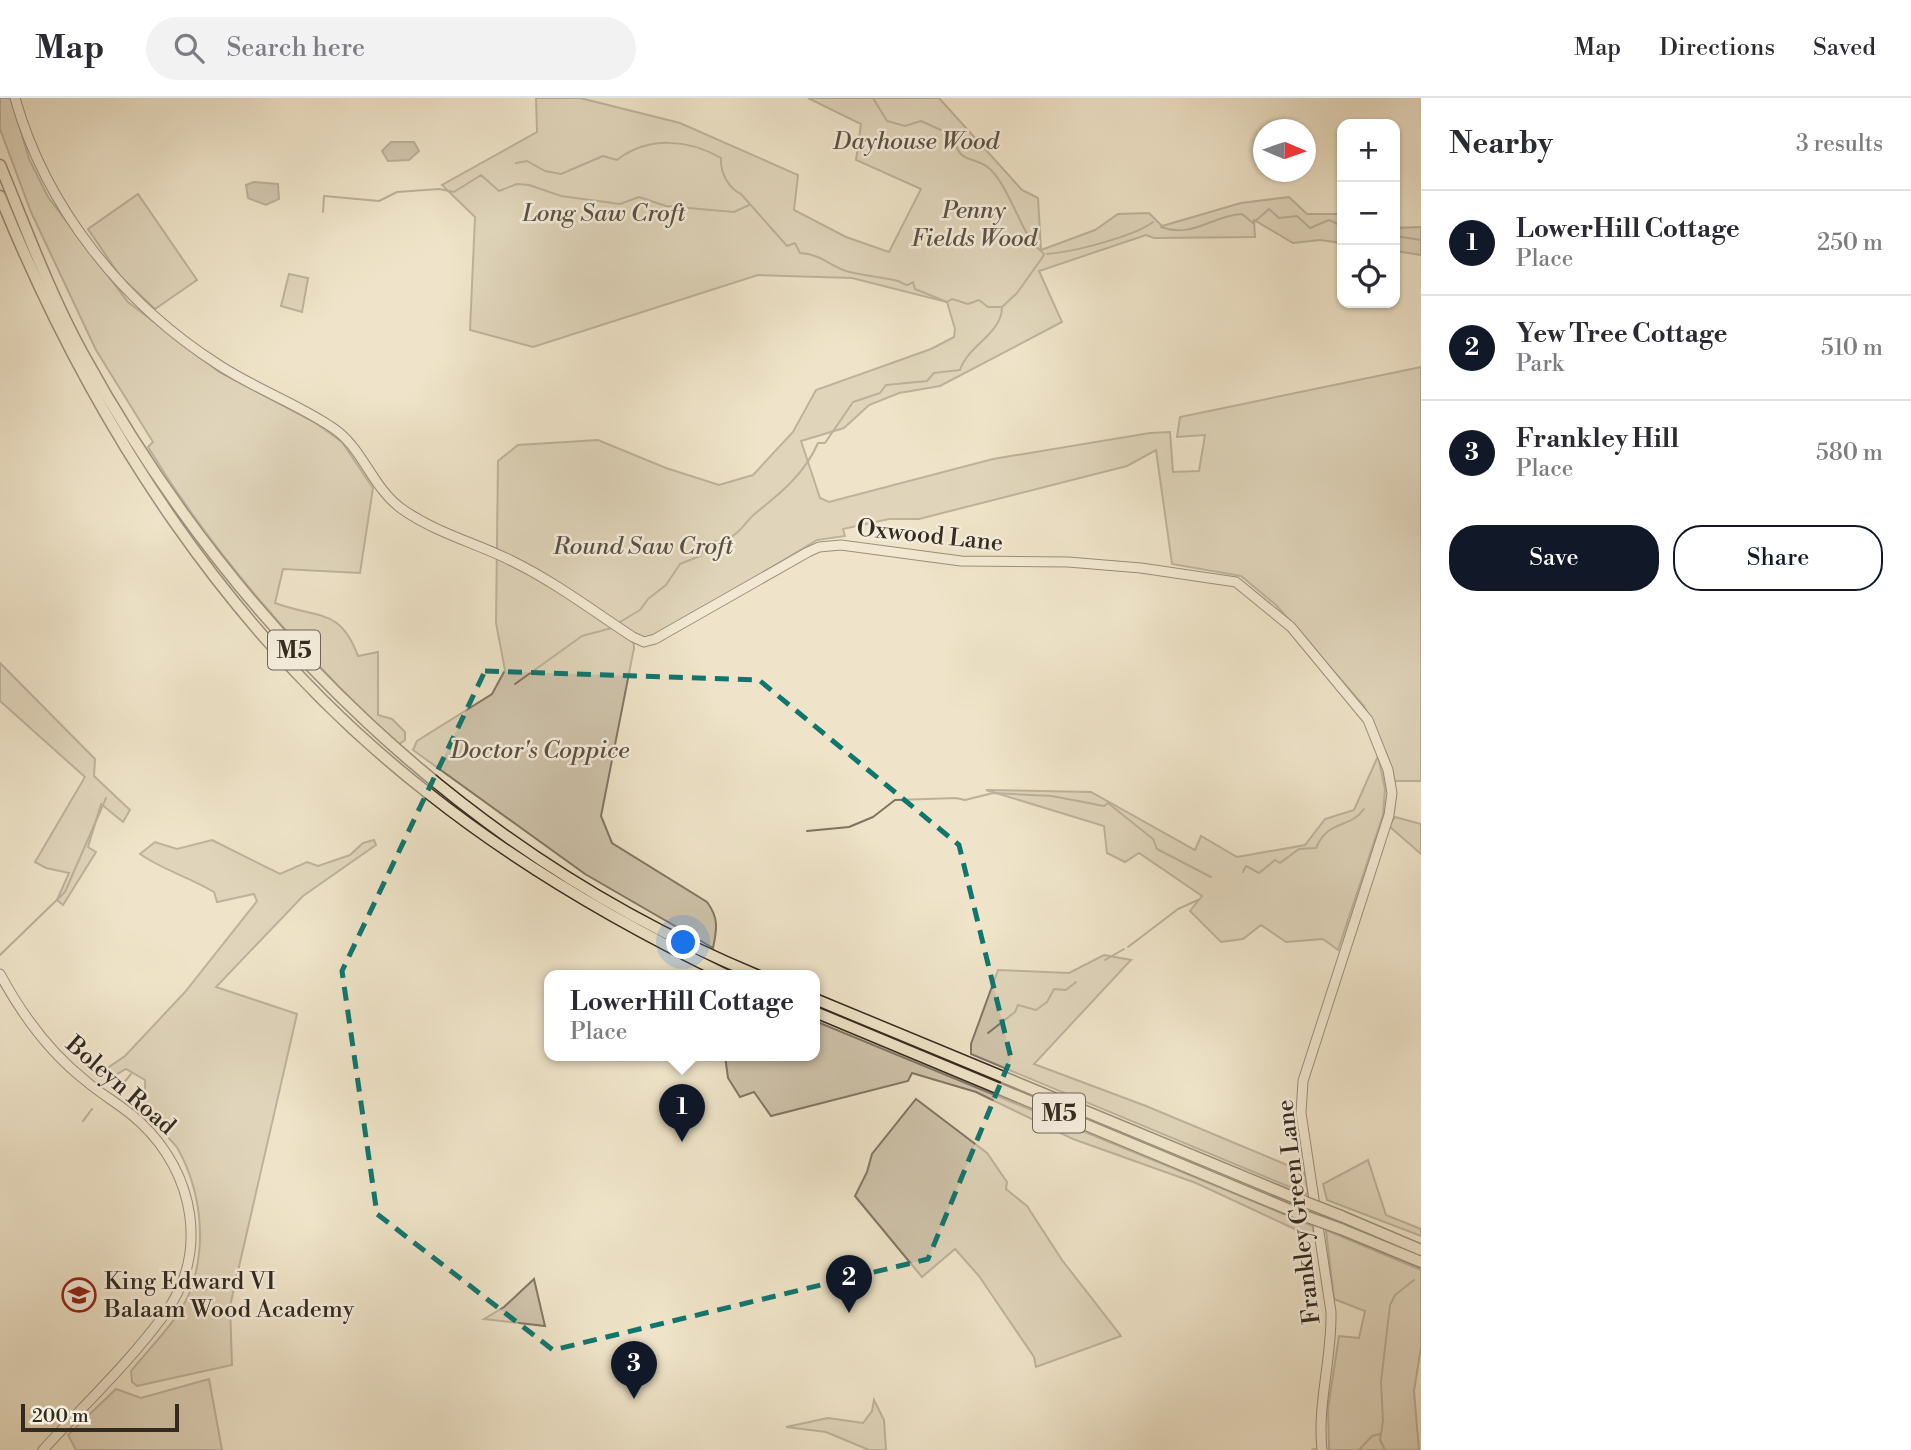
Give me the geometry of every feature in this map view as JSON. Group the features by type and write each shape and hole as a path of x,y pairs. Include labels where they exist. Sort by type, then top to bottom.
{"highway":[{"name":"M5","path":"0,165 55,299 110,402 149,466 231,578 292,648 356,715 482,818 578,883 638,918 746,970"},
{"name":"M5","path":"0,196 51,316 133,462 220,583 300,676 342,718 427,793 510,852 603,912 716,970"},
{"name":"M5","path":"820,1001 1421,1250"},
{"name":"M5","path":"820,1015 1421,1262"}],"street":[{"name":"Oxwood Lane","path":"15,98 34,156 53,193 123,289 139,303 220,366 339,432 356,450 379,487 402,509 453,536 514,562 644,642 655,639 808,552 830,545 961,561 1068,562 1141,568 1236,582"},
{"name":"Frankley Green Lane","path":"1236,582 1292,627 1368,720 1388,770 1392,793 1390,815 1349,931 1303,1081 1301,1114 1331,1312 1331,1350 1321,1412 1322,1450"},
{"name":"Boleyn Road","path":"0,974 28,1021 51,1050 154,1134 182,1179 191,1234 181,1285 165,1315 43,1450"}],"highlighted area":[{"path":"485,671 759,680 959,845 1011,1058 928,1259 553,1350 377,1214 342,971"}],"green space":[{"path":"0,98 11,98 29,159 48,197 128,302 219,372 314,422 342,442 373,488 360,573 283,569 275,603 335,622 351,640 358,656 378,652 378,715 392,719 405,732 405,740 398,745 329,676 263,604 203,528 148,447 153,442 96,350 31,212 0,129"},
{"path":"536,98 580,98 680,123 798,175 794,210 846,237 889,252 921,189 856,160 861,124 808,98 939,98 1022,190 1038,198 1041,250 1095,230 1118,214 1149,213 1162,226 1241,203 1289,197 1307,214 1337,214 1337,242 1320,240 1293,243 1254,220 1255,237 1154,238 1146,235 1039,271 1062,322 940,386 899,393 869,405 844,428 801,441 820,498 829,502 993,459 1150,433 1170,432 1173,472 1199,471 1205,435 1177,437 1180,417 1421,367 1421,781 1395,781 1387,755 1364,706 1276,605 1241,576 1172,564 1156,450 1127,466 919,519 889,519 843,529 845,536 817,540 649,641 633,638 634,648 601,816 612,843 707,902 714,913 716,924 713,948 585,874 413,750 417,741 492,694 505,670 496,623 498,461 518,445 598,440 666,468 719,485 753,475 793,432 816,390 931,349 954,337 955,329 947,302 852,278 758,275 533,347 470,330 475,217 442,185 537,132"},
{"path":"138,194 197,280 155,309 120,276 88,229"},
{"path":"1421,227 1421,255 1400,252 1400,228"},
{"path":"289,274 308,278 302,312 281,306"},
{"path":"0,663 95,759 94,776 130,810 123,822 101,804 88,847 96,852 63,905 57,900 69,873 46,868 35,862 85,777 0,701"},
{"path":"1378,756 1385,789 1383,815 1338,950 1323,939 1286,942 1261,925 1243,939 1221,942 1190,911 1202,896 1139,853 1125,862 1107,853 1104,826 986,790 1091,792 1195,850 1201,836 1237,857 1305,845 1325,819 1354,810"},
{"path":"1395,817 1421,824 1421,854 1389,826"},
{"path":"212,840 280,874 307,862 318,866 350,855 363,843 374,840 376,845 303,896 216,987 297,1014 230,1306 232,1365 137,1386 132,1382 131,1371 172,1322 191,1289 199,1254 199,1218 192,1182 178,1149 146,1112 145,1080 126,1069 108,1079 104,1077 109,1067 125,1056 185,992 257,901 254,894 217,902 214,892 140,854 155,842 177,849"},
{"path":"1104,955 1131,960 1034,1064 1146,1106 1304,1172 1309,1195 971,1054 971,1044 998,970 1069,973"},
{"path":"820,1023 1313,1226 1314,1238 1196,1183 1073,1139 976,1092 912,1073 908,1081 771,1116 754,1092 740,1097 728,1078 726,1061 820,1061"},
{"path":"916,1099 987,1153 1007,1182 1006,1189 1027,1206 1062,1260 1121,1336 1036,1367 1034,1357 979,1276 955,1249 922,1277 855,1196 867,1172 872,1154"},
{"path":"1368,1160 1386,1215 1421,1229 1421,1236 1327,1200 1323,1184"},
{"path":"1326,1230 1421,1270 1421,1347 1414,1391 1419,1450 1329,1450 1328,1408 1339,1336 1359,1338 1365,1311 1334,1299"},
{"path":"534,1279 545,1326 484,1319 504,1307"},
{"path":"209,1379 222,1450 76,1450 68,1435 116,1389 141,1398"},
{"path":"874,1400 884,1420 886,1450 869,1450 826,1432 786,1427 828,1418 863,1423 872,1411"}],"shaded area":[{"path":"391,142 414,142 419,151 409,160 388,161 382,151"},
{"path":"254,182 278,184 279,199 266,205 248,198 246,185"}],"waterway":[{"path":"620,622 640,610 648,599 666,585 680,564 700,556 708,542 724,540 733,535 784,489 800,473 818,443 825,443 853,402 880,393 886,385 927,381 934,373 960,370 970,353 997,325 1002,307 1017,293 1044,254 1033,244 997,177 985,165 963,156 956,146 954,136 921,121 905,126 887,121 873,98"},
{"path":"516,163 527,161 545,171 561,174 603,156 617,160 629,152 655,144 695,147 721,158 722,169 729,184 787,246 795,243 800,253 813,255 852,273 907,285 913,282 915,289 947,302 952,299 968,304 979,300 988,307 1001,307"},
{"path":"323,212 324,196 379,201 397,192 439,189 454,192 481,175 499,191 517,184 529,185 561,196 620,204 639,197 666,206 734,212 749,205"},
{"path":"1161,227 1183,230 1242,214 1253,223 1269,209 1279,218 1297,216 1310,228 1329,220 1337,224"},
{"path":"1047,254 1102,243 1132,233 1153,222"},
{"path":"1400,237 1421,240"},
{"path":"515,684 582,636 612,628"},
{"path":"807,831 849,827 873,817 895,800 965,800 993,793 1052,796 1104,806 1108,803 1153,839 1157,849 1211,877"},
{"path":"0,955 65,892 106,798"},
{"path":"1243,872 1246,866 1259,873 1275,860 1280,863 1299,849 1316,848 1327,832 1352,819 1364,809"},
{"path":"1128,947 1178,909 1198,900"},
{"path":"1105,960 1124,949"},
{"path":"988,1033 1015,1012 1018,1005 1036,1010 1047,1002 1054,989 1066,990 1076,982"},
{"path":"117,1091 131,1074"},
{"path":"83,1121 92,1109"},
{"path":"1385,1450 1380,1440 1383,1421 1381,1382 1390,1305 1395,1295 1414,1280"},
{"path":"1359,1450 1372,1436 1380,1434"}],"place":[{"name":"LowerHill Cottage","path":"682,1142"},
{"name":"King Edward VI Balaam Wood Academy","path":"79,1295"},
{"name":"Yew Tree Cottage","path":"849,1313"},
{"name":"Frankley Hill","path":"634,1399"}],"park label":[{"name":"Dayhouse Wood","path":"916,141"},
{"name":"Long Saw Croft","path":"604,213"},
{"name":"Penny Fields Wood","path":"974,224"},
{"name":"Round Saw Croft","path":"643,546"},
{"name":"Doctor's Coppice","path":"540,750"}]}
